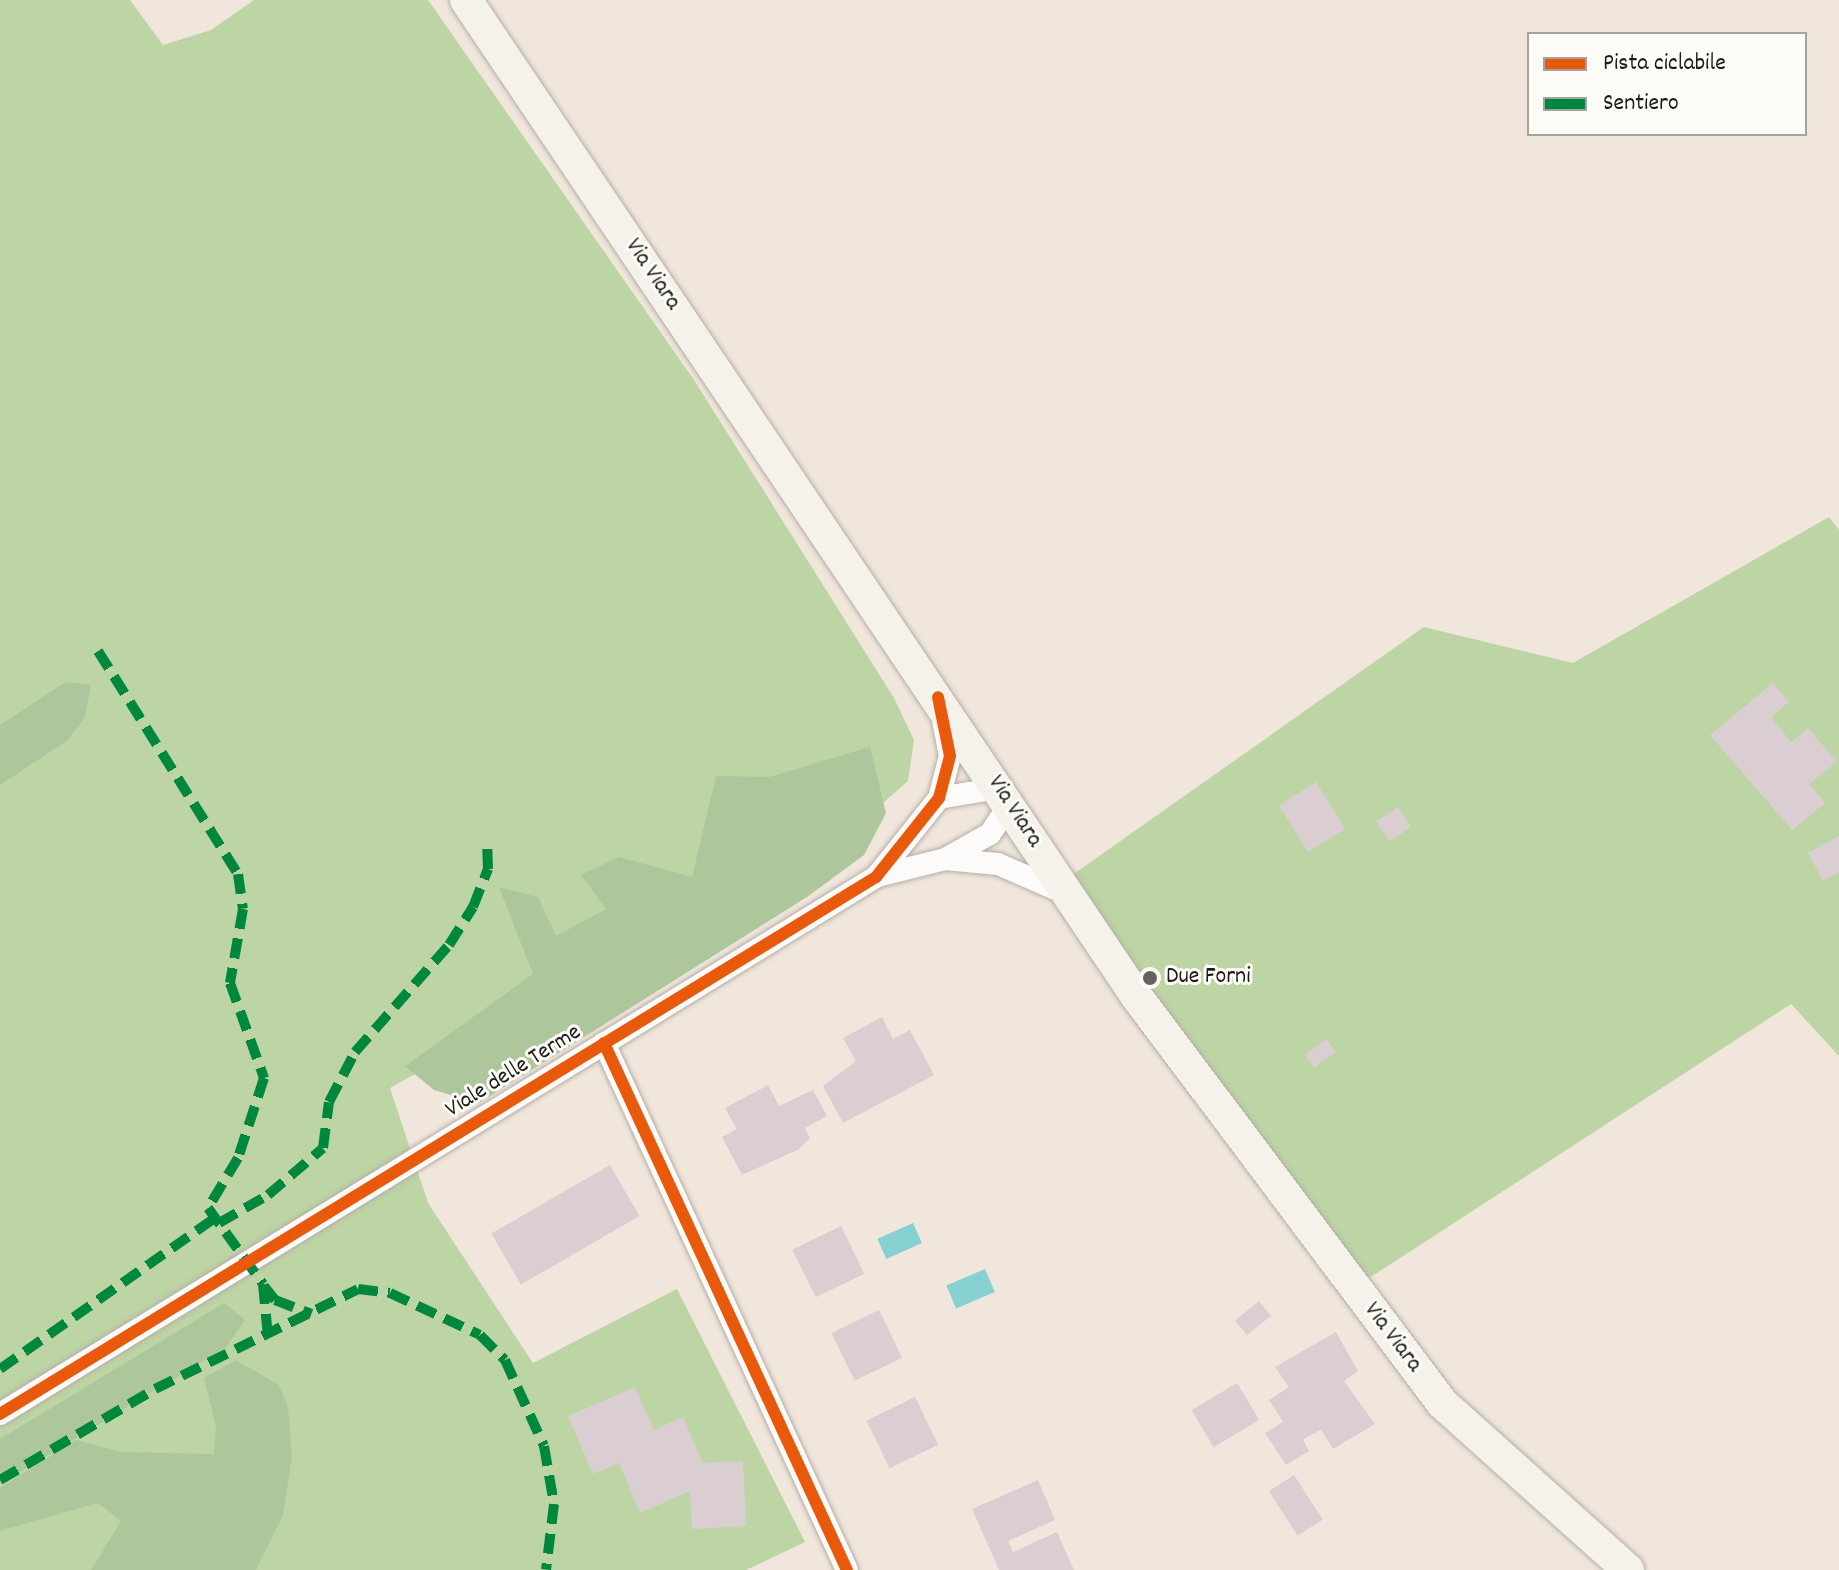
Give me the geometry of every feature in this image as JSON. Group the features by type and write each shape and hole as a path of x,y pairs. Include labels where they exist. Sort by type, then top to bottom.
{"main road":[{"name":"Via Viara","path":"466,0 938,697 1137,997 1442,1403 1628,1570"}],"street":[{"name":"Viale delle Terme","path":"876,877 939,798 950,756 938,697"},
{"name":"Viale delle Terme","path":"0,1414 876,877 945,859 990,834 1004,796"},
{"path":"939,798 1004,796"},
{"name":"Viale delle Terme","path":"945,859 998,864 1070,896"},
{"path":"604,1043 847,1570"}],"green space":[{"path":"0,0 130,0 163,45 211,30 254,0 428,0 694,380 894,698 914,740 908,781 850,832 390,1088 428,1203 533,1363 677,1289 805,1542 746,1570 0,1570"},
{"path":"1829,517 1839,530 1839,1056 1791,1004 1343,1295 1068,878 1424,627 1573,663"},
{"path":"66,682 91,685 85,717 68,740 0,785 0,725"},
{"path":"870,747 886,813 864,855 807,897 479,1103 434,1090 405,1066 533,974 499,887 538,897 556,936 606,909 581,875 619,857 692,877 716,776 770,777"},
{"path":"224,1303 245,1320 226,1347 0,1484 0,1439"},
{"path":"236,1360 279,1385 288,1407 292,1456 283,1515 256,1570 91,1570 121,1521 98,1503 0,1531 0,1488 76,1440 121,1452 214,1454 216,1426 204,1378"}],"water":[{"path":"913,1223 922,1243 886,1259 877,1239"},
{"path":"985,1269 995,1292 956,1308 946,1285"}],"building":[{"path":"1773,683 1789,702 1771,717 1791,742 1808,728 1837,762 1809,784 1825,803 1792,830 1710,735"},
{"path":"1316,782 1345,829 1308,852 1279,805"},
{"path":"1398,807 1411,827 1389,841 1376,821"},
{"path":"1839,836 1839,872 1823,881 1808,853"},
{"path":"882,1017 893,1039 910,1030 934,1075 843,1123 823,1086 856,1061 843,1038"},
{"path":"1327,1039 1336,1052 1314,1068 1305,1054"},
{"path":"768,1085 779,1106 813,1090 827,1116 805,1128 810,1138 799,1149 742,1175 722,1137 737,1129 725,1108"},
{"path":"610,1165 640,1216 521,1285 491,1234"},
{"path":"841,1226 864,1274 816,1297 792,1250"},
{"path":"1259,1301 1271,1316 1247,1335 1235,1321"},
{"path":"879,1310 902,1358 855,1381 831,1333"},
{"path":"1336,1332 1358,1371 1344,1381 1375,1424 1333,1449 1321,1430 1303,1439 1309,1451 1286,1465 1265,1433 1283,1422 1269,1400 1289,1387 1275,1367"},
{"path":"1237,1383 1259,1420 1214,1447 1192,1410"},
{"path":"635,1387 654,1430 683,1417 703,1463 743,1461 746,1526 692,1529 690,1491 640,1513 619,1463 593,1474 568,1416"},
{"path":"915,1397 938,1445 890,1468 866,1421"},
{"path":"1294,1475 1323,1519 1298,1536 1269,1491"},
{"path":"1038,1480 1055,1520 1008,1541 1013,1552 1057,1532 1074,1570 999,1570 972,1509"}],"marked path":[{"path":"98,651 238,874 243,909 230,983 264,1078 238,1158 208,1208 263,1284 268,1337"},
{"path":"219,1223 268,1195 323,1148 329,1102 355,1052 449,945 473,907 488,869 487,841"},
{"path":"0,1369 215,1218"},
{"path":"264,1286 275,1300 311,1314"},
{"path":"0,1480 155,1389 358,1289 390,1293 480,1335 505,1360 544,1446 554,1504 546,1570"}],"cycle path":[{"path":"0,1414 876,877 939,798 950,756 938,697"},
{"path":"604,1043 847,1570"}],"place":[{"name":"Due Forni","path":"1150,978"}]}
